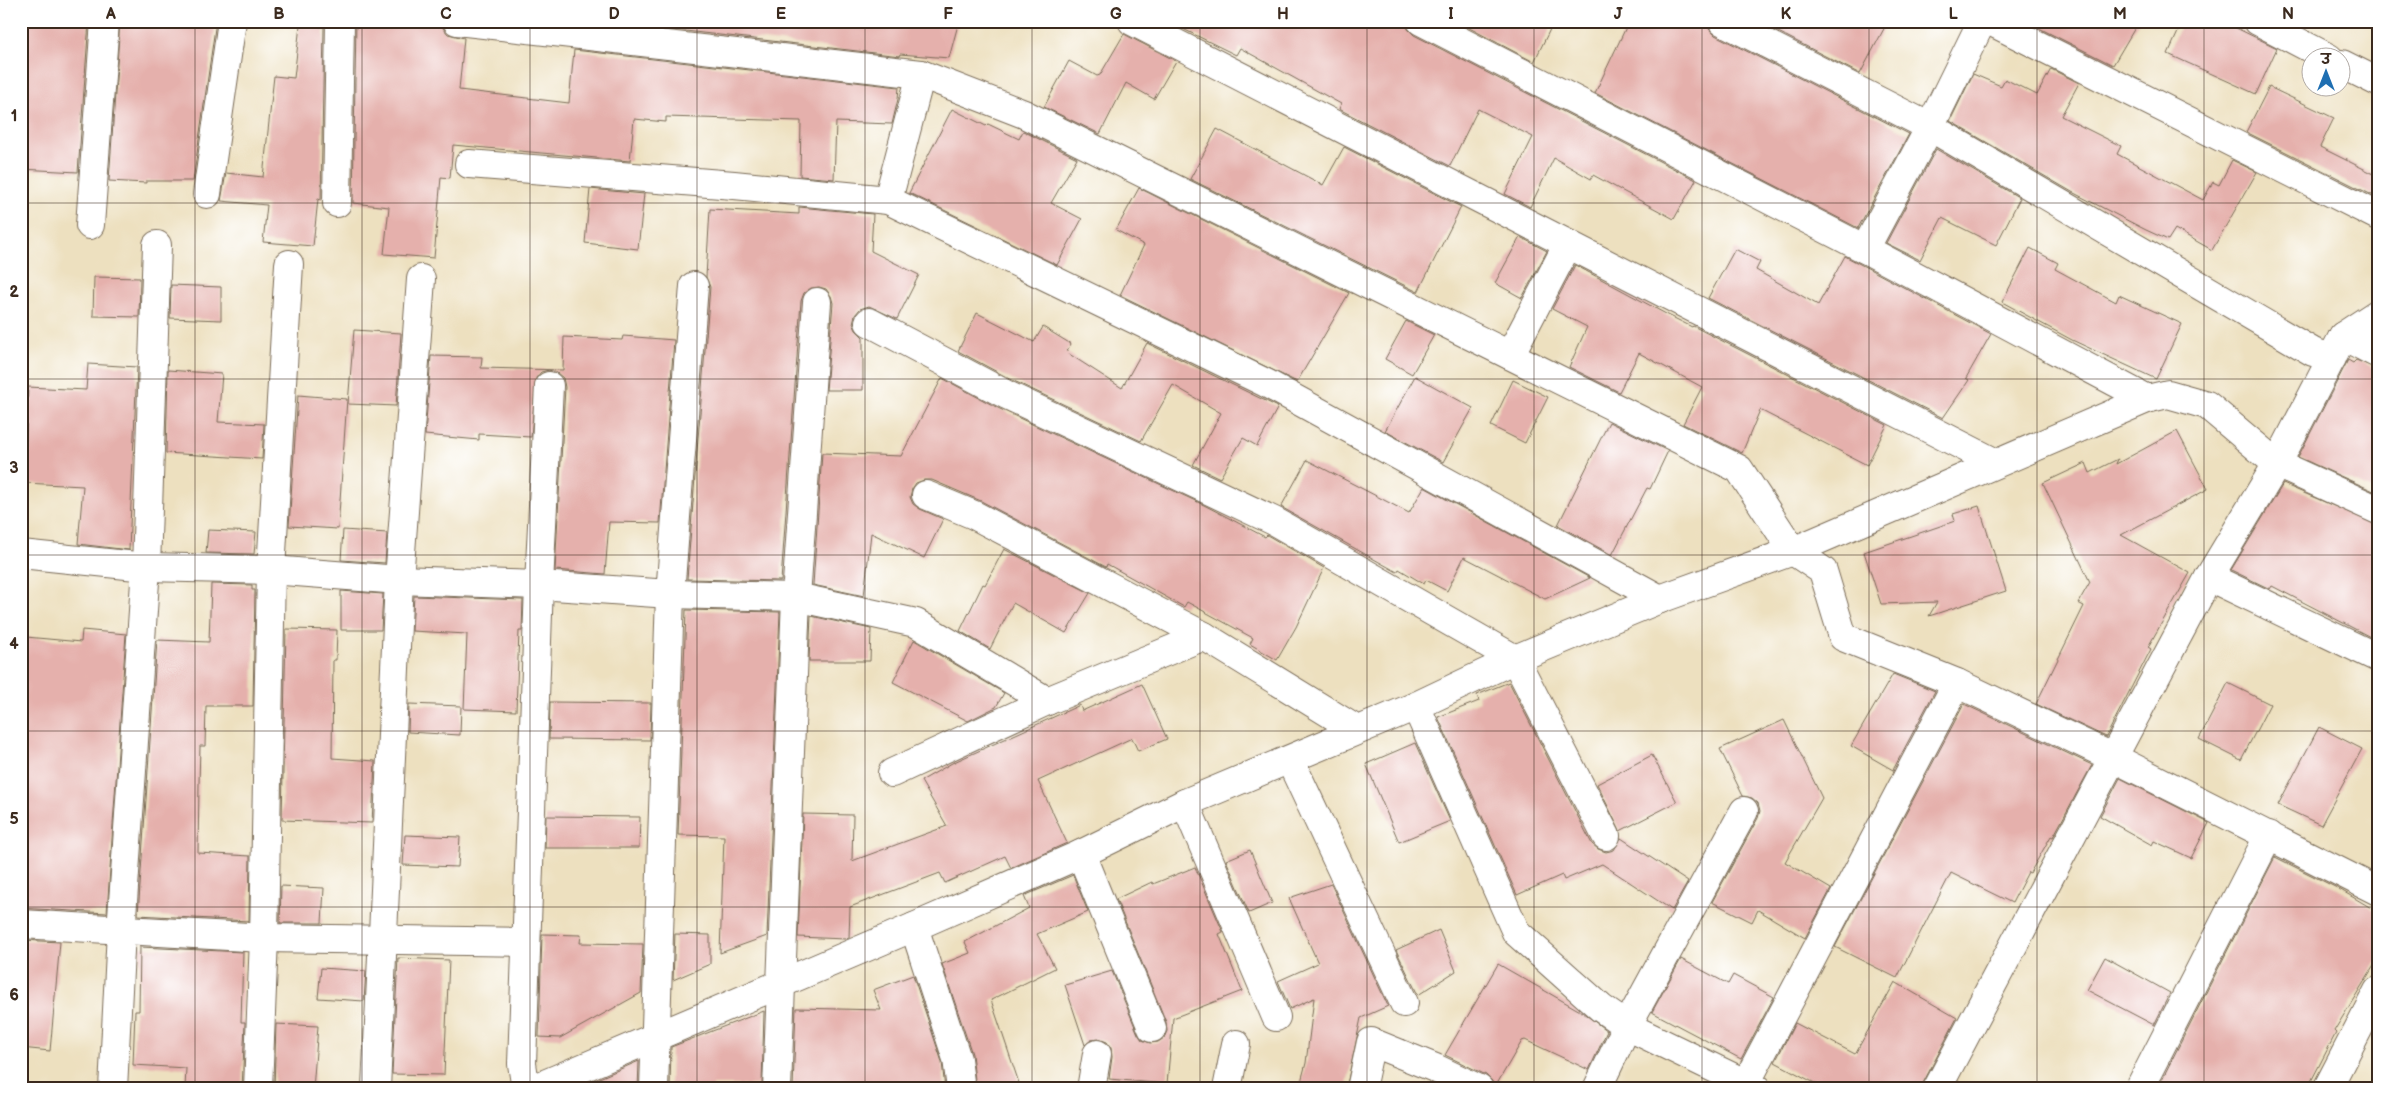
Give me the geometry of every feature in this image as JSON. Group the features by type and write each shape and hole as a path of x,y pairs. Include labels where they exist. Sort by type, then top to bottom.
{"street":[{"path":"90,225 105,21"},
{"path":"207,194 232,21"},
{"path":"337,203 340,21"},
{"path":"457,21 921,74 1024,114 1739,469 1793,551 1823,571 1843,637 1957,683 2114,758 2378,891"},
{"path":"1132,21 1996,463"},
{"path":"1421,21 1865,249 2147,398"},
{"path":"1722,21 1930,127 2313,352 2338,347 2378,354"},
{"path":"1865,249 1930,127 1982,21"},
{"path":"1990,21 2378,216"},
{"path":"2258,21 2310,48"},
{"path":"2352,69 2378,82"},
{"path":"888,200 921,74"},
{"path":"470,164 734,185 888,200 1266,383 1660,599"},
{"path":"1510,355 1568,244"},
{"path":"114,1089 122,931 146,567 157,245"},
{"path":"258,1089 264,938 271,570 289,264"},
{"path":"376,1089 399,580 421,279"},
{"path":"654,1089 670,594 694,286"},
{"path":"777,1089 783,984 796,597 818,302"},
{"path":"1937,1089 2209,577 2278,464 2338,347 2378,313"},
{"path":"870,322 1007,395 1274,521 1515,659 1606,836"},
{"path":"526,1089 522,1064 539,585 549,386"},
{"path":"533,1089 783,984 1081,854 1185,803 1416,706 1515,659 1660,599 1793,551 2147,398 2168,394 2207,405 2278,464 2378,510"},
{"path":"926,495 974,515 1204,636 1357,730"},
{"path":"21,554 146,567 271,570 399,580 539,585 670,594 796,597 916,622 1046,701"},
{"path":"2209,577 2378,658"},
{"path":"892,774 1046,701 1204,636"},
{"path":"1416,706 1516,932 1601,1008 1627,1026 1748,1087 1957,683"},
{"path":"1290,760 1404,1003"},
{"path":"1185,803 1276,1017"},
{"path":"1597,1089 1627,1026 1744,811"},
{"path":"2139,1089 2269,835"},
{"path":"1081,854 1152,1028"},
{"path":"21,924 264,938 526,942"},
{"path":"914,927 957,1058 961,1089"},
{"path":"2327,1089 2378,992"},
{"path":"1361,1089 1371,1042 1436,1068 1479,1089"},
{"path":"1227,1089 1236,1044"},
{"path":"1091,1089 1097,1054"}],"building":[{"path":"21,21 89,21 78,172 21,169"},
{"path":"120,21 216,21 193,181 146,181 146,183 109,181"},
{"path":"356,21 399,24 400,21 442,21 443,28 448,34 464,38 459,90 569,103 574,50 899,87 898,99 892,124 836,122 834,179 800,176 801,121 666,117 666,122 634,119 630,161 453,145 450,178 441,177 434,258 384,254 389,207 353,203"},
{"path":"661,21 959,21 949,58 900,54 900,56 660,28"},
{"path":"1167,21 1405,21 1408,29 1414,35 1696,180 1674,219 1593,175 1591,179 1554,158 1530,207 1505,194 1533,137 1478,109 1450,166 1339,109 1341,104 1240,48 1236,55"},
{"path":"1456,21 1554,21 1534,62"},
{"path":"1629,21 1706,21 1709,29 1715,35 1909,134 1858,228 1595,93"},
{"path":"1757,21 1888,21 1860,74"},
{"path":"2025,21 2139,21 2113,65"},
{"path":"2183,21 2222,21 2277,48 2256,94 2168,54"},
{"path":"300,25 324,27 321,200 318,199 313,246 263,242 267,205 221,201 226,173 263,177 274,76 294,78"},
{"path":"1124,34 1176,61 1154,99 1126,83 1100,134 1044,107 1069,61 1097,76 1100,75"},
{"path":"2051,69 2079,83 2061,116 2121,146 2117,154 2203,200 2213,182 2219,185 2232,160 2257,172 2212,250 2175,229 2168,240 2146,230 2072,192 1950,121 1973,74 2001,86 2005,79 2037,95"},
{"path":"2269,87 2334,118 2320,147 2378,176 2378,198 2246,132"},
{"path":"952,109 986,126 988,124 1019,139 1023,131 1077,158 1051,203 1082,219 1057,265 909,193"},
{"path":"1217,129 1323,185 1344,147 1461,207 1418,292 1190,179"},
{"path":"1936,149 2020,198 1996,245 1942,218 1920,260 1886,243"},
{"path":"1139,188 1349,293 1297,382 1120,295 1144,245 1116,230"},
{"path":"590,189 644,194 638,249 585,243"},
{"path":"799,207 873,214 871,251 919,275 897,319 869,306 860,309 855,315 853,323 856,330 863,337 863,390 826,390 833,303 826,289 819,287 811,288 804,293 801,301 781,581 687,579 710,287 706,277 710,209 799,214"},
{"path":"1520,237 1547,251 1522,298 1495,283"},
{"path":"2030,248 2058,263 2055,269 2116,302 2119,295 2182,324 2156,379 2072,340 2002,302"},
{"path":"1735,249 1760,262 1756,270 1818,305 1845,256 1991,334 1966,378 1969,380 1943,418 1708,298"},
{"path":"1575,265 1666,314 1887,425 1867,465 1760,410 1742,453 1683,424 1702,387 1639,353 1619,392 1569,367 1587,327 1552,309"},
{"path":"94,277 140,278 139,317 93,316"},
{"path":"171,285 221,287 221,320 170,318"},
{"path":"977,313 1034,342 1043,327 1071,344 1066,352 1122,388 1147,343 1278,407 1257,446 1243,438 1220,478 1193,465 1221,413 1173,385 1141,441 1014,381 958,351"},
{"path":"1406,321 1434,335 1412,374 1385,359"},
{"path":"354,330 401,333 396,406 348,404"},
{"path":"623,336 674,340 660,523 609,522 605,574 555,570 565,387 563,378 549,370 541,372 536,378 531,437 479,434 479,440 425,435 431,356 482,357 481,368 563,370 564,337 622,340"},
{"path":"2348,360 2353,363 2356,360 2378,369 2378,493 2298,457"},
{"path":"88,364 137,367 129,550 78,544 83,486 24,483 28,387 86,390"},
{"path":"168,370 222,374 218,422 264,424 262,459 166,453"},
{"path":"1415,376 1473,408 1443,462 1385,431"},
{"path":"942,378 1000,409 1204,505 1265,537 1267,535 1324,568 1296,627 1277,660 1250,644 1253,638 1187,602 1184,607 1107,564 1106,567 981,501 932,480 916,483 910,497 913,504 920,509 943,519 924,558 871,533 864,596 813,585 822,453 901,456"},
{"path":"1513,380 1548,397 1525,443 1491,426"},
{"path":"298,395 347,399 338,529 289,526"},
{"path":"1609,422 1668,451 1650,489 1647,488 1612,555 1558,525"},
{"path":"2177,431 2208,489 2121,535 2190,573 2148,647 2151,649 2106,737 2036,704 2084,606 2078,603 2090,582 2043,483 2086,463 2090,473 2118,459 2116,464"},
{"path":"1307,460 1409,513 1424,487 1590,578 1545,599 1464,557 1447,591 1426,580 1424,584 1399,569 1397,572 1281,507"},
{"path":"2283,484 2378,525 2378,641 2272,586 2270,589 2231,570"},
{"path":"1979,506 2006,591 1929,616 1937,602 1881,604 1864,552 1955,521 1953,514"},
{"path":"208,530 256,532 254,554 206,553"},
{"path":"343,530 387,533 385,563 341,560"},
{"path":"1004,549 1090,593 1066,633 1013,603 990,649 960,631 983,584 985,585"},
{"path":"211,584 252,585 252,590 255,590 253,706 206,706 205,746 200,746 198,853 250,856 249,921 138,915 157,640 209,642"},
{"path":"341,591 383,594 381,630 341,630"},
{"path":"414,596 523,600 522,631 519,631 516,711 464,709 467,634 412,631"},
{"path":"686,610 780,612 767,936 720,953 724,836 678,835"},
{"path":"811,616 871,629 870,661 809,661"},
{"path":"286,629 337,630 336,660 333,660 332,758 375,761 372,823 282,820"},
{"path":"82,630 126,634 107,913 21,908 21,687 26,637 81,642"},
{"path":"914,640 1004,693 996,707 968,721 893,682"},
{"path":"1893,674 1935,691 1893,770 1851,746"},
{"path":"1509,682 1592,844 1606,852 1614,850 1621,838 1688,882 1672,910 1602,864 1564,880 1562,875 1517,895 1438,717 1479,701 1477,695"},
{"path":"2228,683 2270,704 2241,760 2199,739"},
{"path":"1142,684 1167,739 1138,751 1132,738 1038,781 1067,843 1011,868 1005,856 945,883 940,873 850,907 849,938 798,937 803,814 853,815 852,861 947,826 921,781 952,763 1080,705 1082,711"},
{"path":"550,702 651,703 650,740 549,739"},
{"path":"409,704 461,706 460,735 408,732"},
{"path":"1964,704 2092,765 2053,837 2051,836 2030,873 2028,872 2012,903 1951,873 1897,978 1835,947"},
{"path":"1784,720 1822,798 1785,862 1831,889 1805,938 1758,910 1752,922 1712,902 1760,811 1758,803 1752,798 1743,796 1720,749"},
{"path":"2319,727 2362,749 2321,825 2278,805"},
{"path":"1415,743 1450,821 1399,842 1366,764"},
{"path":"1652,755 1677,802 1620,831 1597,784"},
{"path":"2120,778 2209,823 2191,858 2154,841 2152,845 2100,816"},
{"path":"546,816 640,817 639,848 545,848"},
{"path":"405,835 460,837 458,867 403,865"},
{"path":"1250,850 1272,903 1249,913 1226,860"},
{"path":"2275,857 2339,889 2378,912 2378,959 2334,1031 2336,1033 2307,1089 2157,1089"},
{"path":"1195,867 1223,932 1219,934 1242,991 1173,1018 1167,1084 1109,1079 1112,1057 1111,1048 1107,1042 1099,1039 1091,1040 1085,1045 1065,985 1112,971 1142,1040 1150,1043 1158,1042 1164,1038 1167,1031 1166,1022 1116,899 1152,882 1153,884"},
{"path":"1073,875 1088,912 1037,934 1055,968 991,1000 1021,1089 976,1089 972,1054 942,964 970,953 965,942 1029,908 1024,896"},
{"path":"1331,884 1388,1006 1361,1018 1346,1089 1299,1089 1306,1063 1314,998 1290,1009 1278,981 1318,963 1289,898"},
{"path":"281,886 324,888 322,923 280,923"},
{"path":"1439,930 1456,971 1418,995 1396,950"},
{"path":"542,934 581,935 580,943 643,944 641,993 560,1038 539,1037"},
{"path":"675,934 710,935 710,964 673,980"},
{"path":"21,940 60,942 50,1051 21,1048"},
{"path":"140,947 243,952 241,1022 245,1022 242,1089 185,1089 186,1068 133,1065 135,1011 139,1011"},
{"path":"2105,957 2170,993 2154,1025 2087,990"},
{"path":"398,958 449,960 444,1075 392,1074"},
{"path":"1681,959 1728,984 1733,975 1774,997 1741,1059 1652,1012"},
{"path":"1498,964 1582,1012 1607,1031 1589,1070 1525,1040 1522,1041 1494,1089 1492,1081 1486,1075 1445,1055"},
{"path":"321,968 366,971 364,1001 318,998"},
{"path":"913,975 942,1062 945,1089 793,1089 796,1008 881,1010 873,990"},
{"path":"1895,982 1957,1018 1920,1089 1826,1089 1775,1062 1795,1023 1855,1054"},
{"path":"764,1011 762,1085 713,1085 713,1089 670,1089 671,1047"},
{"path":"276,1024 318,1026 313,1089 274,1089"},
{"path":"639,1061 638,1089 574,1089"}]}
